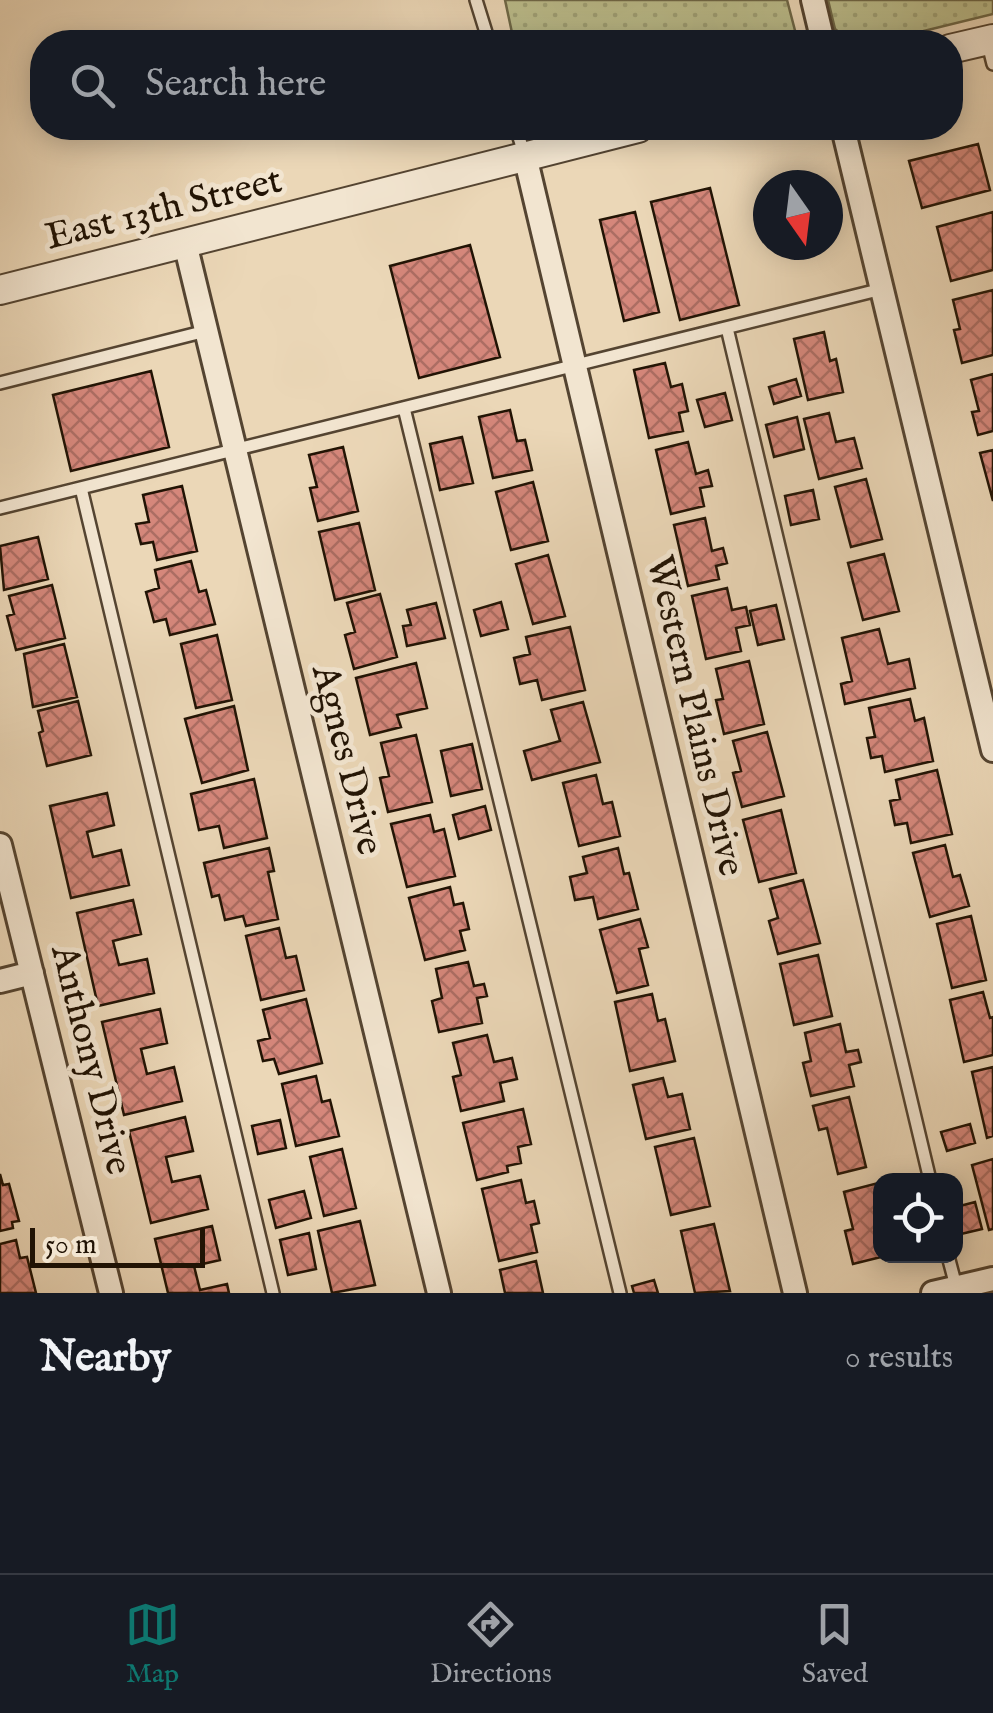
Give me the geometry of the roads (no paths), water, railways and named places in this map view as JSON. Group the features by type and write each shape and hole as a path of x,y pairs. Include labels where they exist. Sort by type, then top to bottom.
{"street":[{"path":"812,0 820,30"},
{"path":"963,49 991,48"},
{"name":"East 13th Street","path":"0,290 590,140"},
{"path":"846,140 993,750"},
{"name":"Western Plains Drive","path":"525,156 795,1293"},
{"name":"Agnes Drive","path":"184,243 439,1293"},
{"name":"Anthony Drive","path":"0,845 111,1293"},
{"path":"0,981 32,974"},
{"path":"949,1291 993,1278"}],"lane":[{"path":"476,0 485,30"},
{"path":"520,140 525,156"},
{"path":"0,508 882,289"},
{"path":"727,328 928,1173"},
{"path":"0,382 206,331"},
{"path":"404,408 620,1293"},
{"path":"81,488 273,1293"},
{"path":"948,1263 949,1291"}]}
